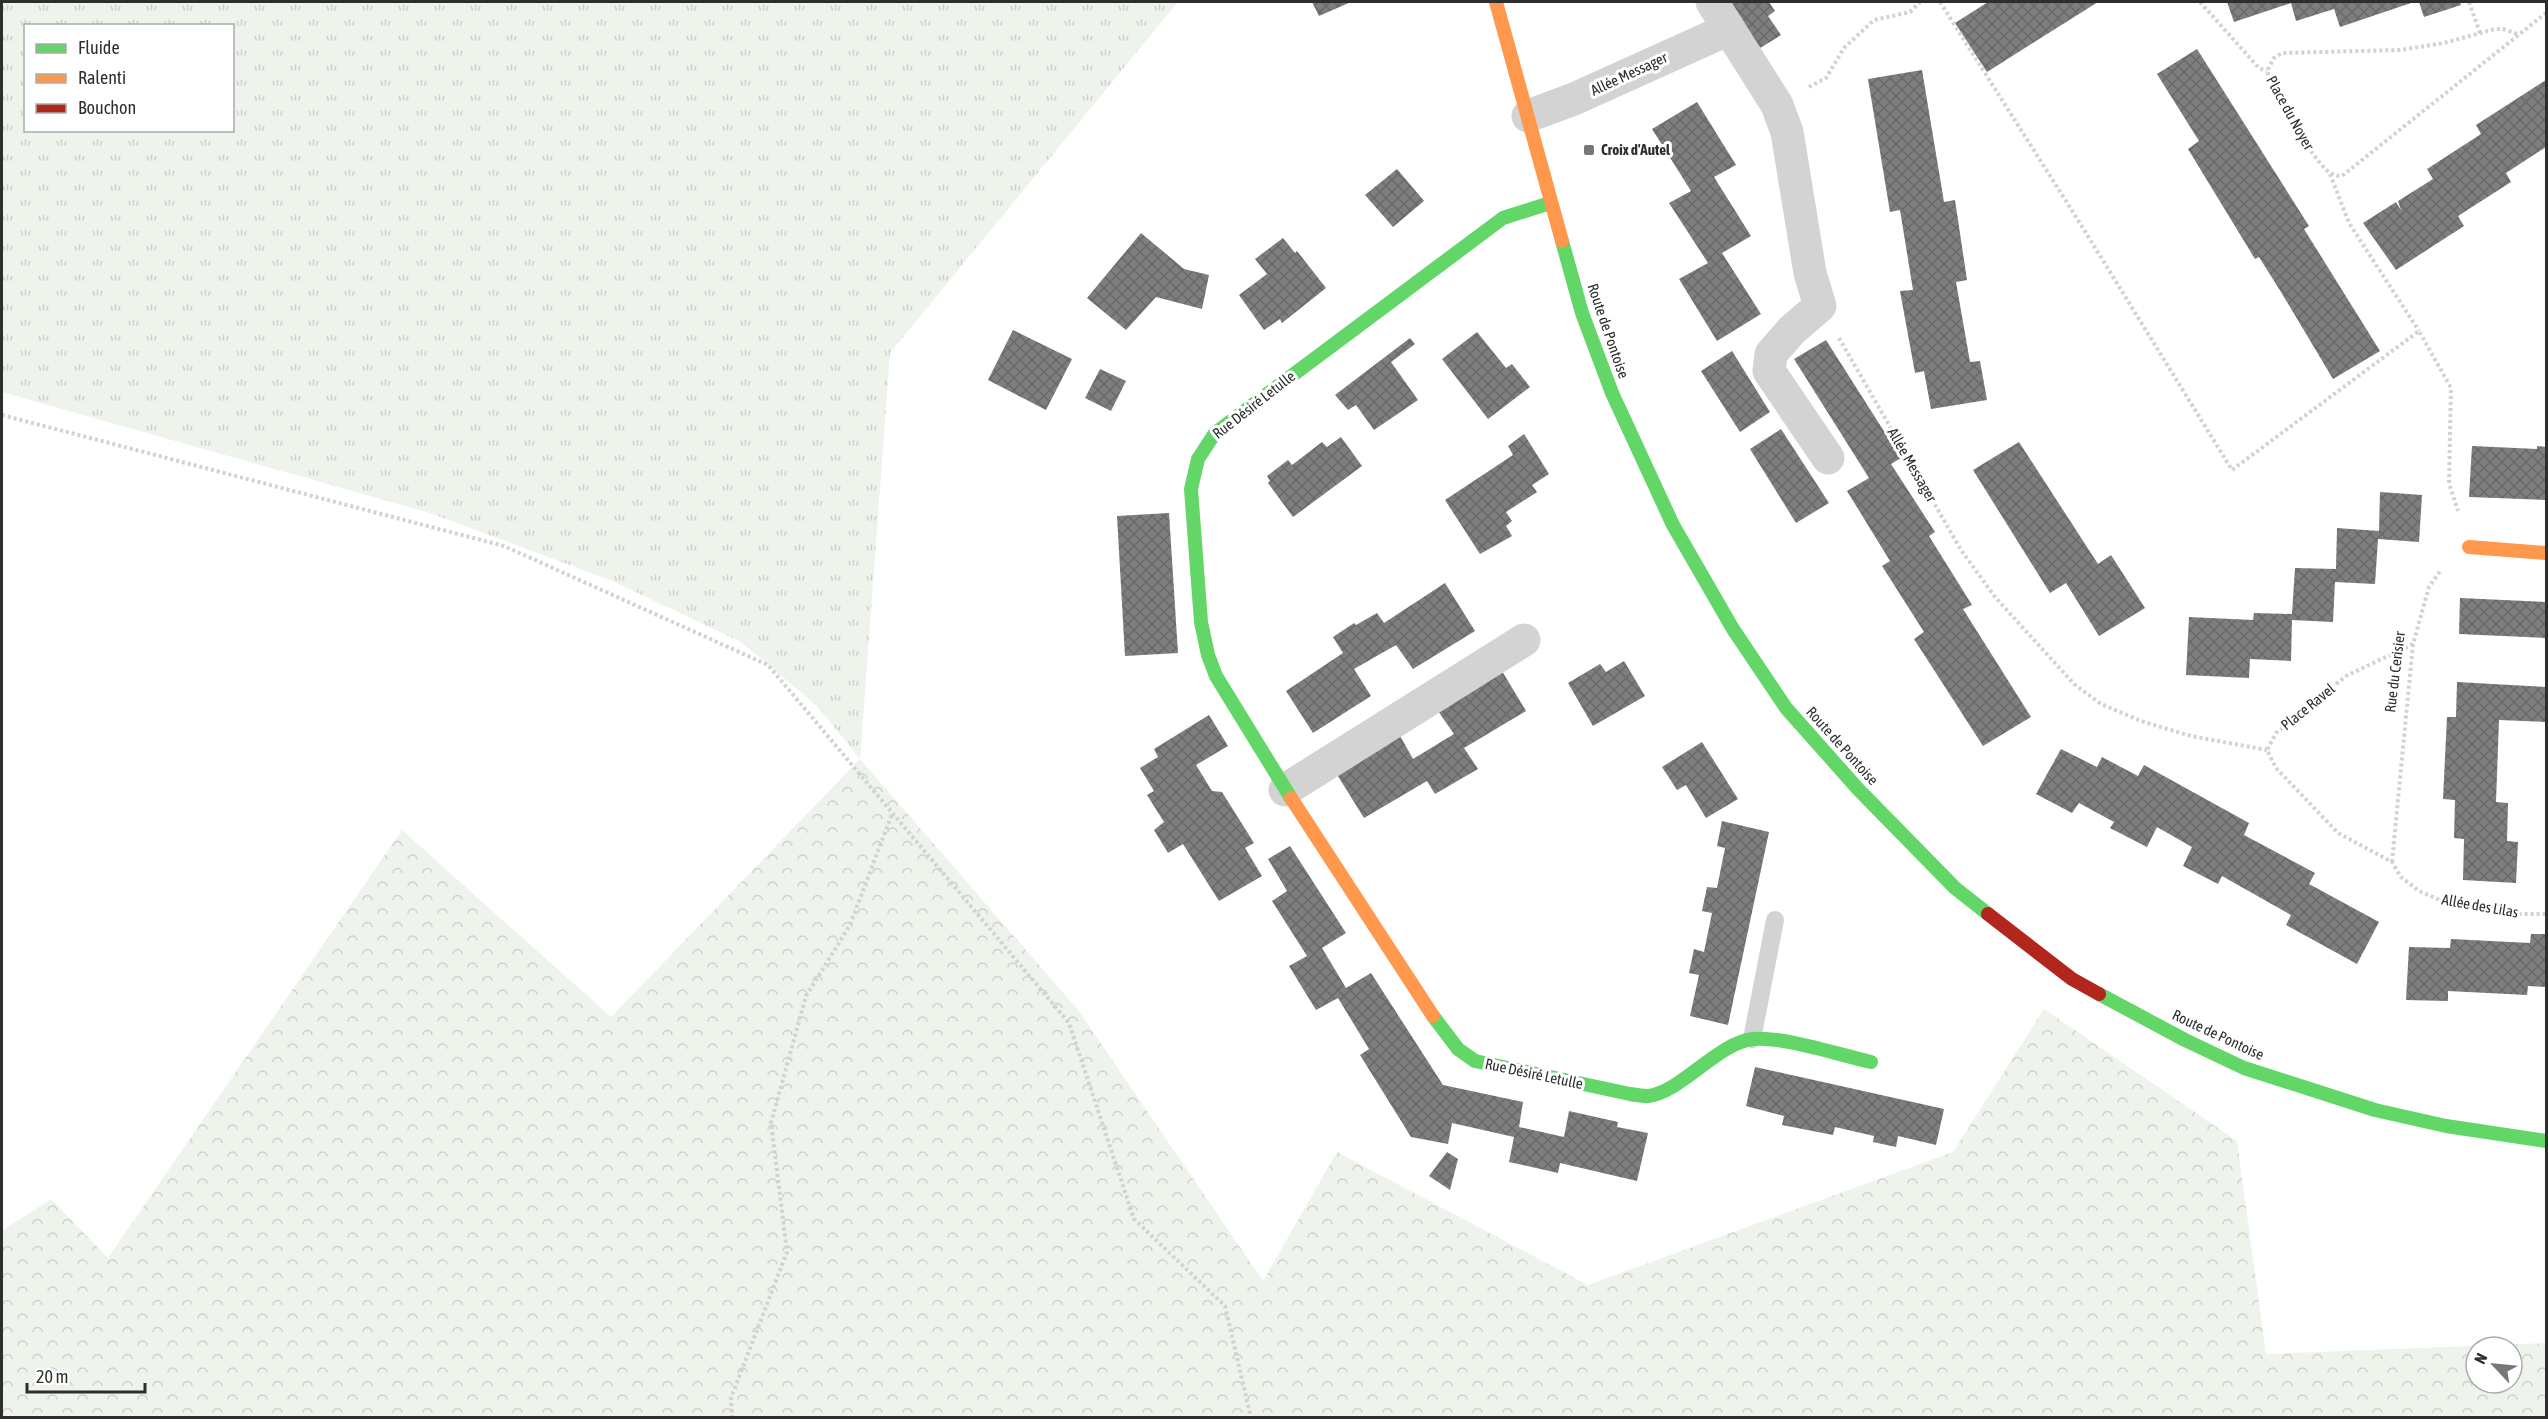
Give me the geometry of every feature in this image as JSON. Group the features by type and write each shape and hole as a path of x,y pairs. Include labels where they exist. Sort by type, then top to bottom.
{"street":[{"name":"Route de Pontoise","path":"1496,2 1582,313 1612,393 1673,525 1733,629 1786,708 1858,789 1955,888 2072,979 2185,1040 2244,1068 2375,1110 2446,1126 2547,1141"},
{"name":"Allée Messager","path":"1528,116 1574,99 1720,15 1777,105 1787,132 1810,273 1820,306"},
{"name":"Rue Désiré Letulle","path":"1550,202 1503,218 1215,433 1201,451 1193,471 1191,489 1201,622 1208,655 1216,676 1286,790 1440,1026 1458,1049 1475,1061 1574,1083 1649,1096 1664,1091 1736,1044 1752,1039 1774,1040 1871,1062"},
{"path":"1820,306 1792,330 1771,354 1769,371 1828,458"},
{"path":"2469,547 2547,552"},
{"path":"1286,790 1524,640"}],"lane":[{"path":"1752,1039 1775,920"}],"path":[{"path":"1777,105 1826,78 1844,48 1874,20 1910,12 1920,2"},
{"path":"1940,2 2232,470 2419,332"},
{"path":"2200,2 2259,68 2267,71"},
{"path":"2469,2 2480,33"},
{"path":"2330,174 2342,176 2517,34 2547,13"},
{"name":"Place du Noyer","path":"2469,547 2449,483 2451,388 2419,332 2349,223 2330,174 2317,160 2273,87 2267,71 2274,58 2282,53 2400,50 2444,43 2503,29 2517,34"},
{"name":"Allée Messager","path":"1820,306 1961,550 1995,597 2074,684 2101,704 2141,721 2191,736 2267,750"},
{"path":"2,415 504,546 768,665 1069,1023 1134,1219 1225,1306 1251,1418"},
{"name":"Rue du Cerisier","path":"2392,862 2413,644 2429,587 2448,562 2469,547"},
{"name":"Place Ravel","path":"2267,750 2276,733 2346,676 2413,644"},
{"path":"2267,750 2276,768 2338,832 2392,862"},
{"path":"732,1418 731,1398 787,1252 771,1123 806,996 850,925 892,813"},
{"name":"Allée des Lilas","path":"2392,862 2402,877 2419,891 2440,900 2520,914 2547,914"}],"green space":[{"path":"2,2 1177,3 890,353 860,759 817,706 741,642 610,580 427,512 2,392"},
{"path":"860,759 1078,1010 1263,1281 1337,1152 1588,1285 1953,1152 2044,1009 2237,1141 2266,1354 2464,1346 2464,1395 2524,1395 2524,1344 2546,1343 2546,1417 2,1417 2,1231 51,1199 108,1258 402,830 611,1017"}],"building":[{"path":"1312,2 1351,2 1319,16"},
{"path":"1726,2 1769,2 1775,11 1768,16 1781,35 1757,50"},
{"path":"1988,2 2098,2 1987,72 1955,23"},
{"path":"2227,2 2414,2 2340,27 2334,9 2296,21 2291,3 2234,22"},
{"path":"2419,2 2460,2 2461,5 2424,17"},
{"path":"2197,49 2309,226 2304,229 2380,351 2333,379 2259,257 2255,259 2188,149 2199,141 2157,74"},
{"path":"1922,70 1944,202 1955,200 1967,280 1956,282 1970,362 1980,361 1987,400 1931,409 1924,371 1915,373 1900,291 1913,290 1900,210 1890,212 1868,79"},
{"path":"2546,80 2546,147 2506,173 2511,182 2458,216 2464,226 2396,270 2363,223 2396,202 2401,210 2398,201 2433,179 2427,169 2481,134 2476,125"},
{"path":"1697,102 1736,165 1714,177 1751,236 1722,253 1761,314 1717,341 1679,279 1708,263 1669,203 1691,191 1652,129"},
{"path":"1397,169 1424,201 1393,227 1365,195"},
{"path":"1141,233 1184,269 1209,275 1202,309 1156,297 1126,330 1087,298"},
{"path":"1283,238 1295,253 1297,251 1326,288 1282,323 1280,319 1264,330 1239,295 1267,274 1255,259"},
{"path":"1013,330 1072,359 1046,410 988,380"},
{"path":"1477,332 1506,368 1512,364 1530,387 1488,419 1442,359"},
{"path":"1410,338 1415,344 1391,362 1418,400 1374,430 1356,405 1348,410 1335,395"},
{"path":"1826,340 1901,458 1891,464 1935,532 1929,536 1972,605 1963,609 2031,717 1983,746 1914,639 1924,632 1882,566 1890,561 1847,491 1869,478 1794,359"},
{"path":"1732,351 1770,412 1740,432 1701,371"},
{"path":"1100,369 1126,381 1111,411 1085,398"},
{"path":"1781,429 1829,503 1796,523 1750,449"},
{"path":"1524,434 1549,474 1532,485 1537,492 1506,512 1512,521 1506,526 1512,536 1480,554 1445,500 1513,455 1508,446"},
{"path":"1341,437 1362,466 1293,517 1268,483 1270,481 1267,476 1288,460 1292,465 1322,442 1327,447"},
{"path":"2019,442 2098,564 2111,555 2145,608 2099,636 2066,583 2050,593 1973,470"},
{"path":"2472,446 2537,449 2537,446 2546,447 2546,500 2469,497"},
{"path":"2380,492 2422,495 2419,542 2378,539 2375,584 2335,582 2333,622 2292,620 2291,661 2250,659 2249,678 2186,675 2189,617 2253,620 2254,613 2292,614 2295,568 2336,569 2337,528 2379,531"},
{"path":"1169,513 1178,653 1125,656 1117,516"},
{"path":"1445,583 1475,631 1413,669 1396,645 1354,669 1371,696 1313,733 1286,691 1343,653 1333,637 1354,623 1356,625 1377,613 1384,623"},
{"path":"2460,598 2546,602 2546,638 2459,634"},
{"path":"1624,661 1645,696 1593,726 1568,683 1600,664 1606,672"},
{"path":"1502,671 1526,711 1464,748 1478,769 1435,794 1427,781 1364,818 1336,773 1399,734 1413,759 1454,734 1438,711"},
{"path":"2457,682 2546,687 2546,722 2499,720 2496,802 2508,803 2507,841 2518,842 2516,883 2463,880 2464,839 2454,838 2455,800 2443,799 2447,717 2456,717"},
{"path":"1209,715 1228,746 1196,765 1212,791 1222,792 1254,843 1245,848 1262,876 1219,901 1183,844 1168,853 1154,830 1164,822 1147,795 1154,791 1140,768 1158,757 1154,749"},
{"path":"1702,742 1738,799 1706,818 1686,785 1677,790 1662,767"},
{"path":"2061,749 2097,767 2102,757 2138,776 2144,765 2249,823 2244,835 2315,873 2309,884 2379,922 2357,964 2286,925 2291,915 2222,876 2218,884 2183,866 2192,847 2157,827 2147,847 2110,828 2114,822 2079,803 2072,813 2036,794"},
{"path":"1722,821 1769,832 1728,1025 1690,1016 1699,975 1689,973 1694,949 1704,952 1712,913 1702,911 1707,887 1717,888 1725,848 1717,846"},
{"path":"1290,846 1346,933 1322,948 1346,988 1371,973 1443,1085 1523,1102 1519,1127 1564,1137 1569,1111 1618,1122 1617,1127 1648,1133 1637,1181 1560,1163 1558,1173 1509,1162 1514,1137 1452,1123 1448,1144 1411,1137 1360,1055 1369,1049 1338,998 1316,1010 1289,966 1307,956 1272,901 1287,891 1268,859"},
{"path":"2531,934 2546,934 2546,987 2528,986 2527,995 2448,991 2448,1001 2406,1000 2409,947 2450,948 2451,939 2530,943"},
{"path":"1755,1067 1944,1109 1936,1145 1898,1136 1896,1147 1873,1142 1874,1136 1835,1127 1833,1135 1782,1125 1784,1116 1746,1106"},
{"path":"1447,1152 1458,1159 1450,1190 1429,1176"}],"traffic: fast":[{"path":"1291,798 1216,676 1208,655 1201,622 1191,489 1198,459 1215,433 1503,218 1550,203"},
{"path":"1562,241 1582,313 1612,393 1673,525 1733,629 1786,708 1858,789 1955,888 1988,914"},
{"path":"2099,994 2185,1040 2244,1068 2375,1110 2446,1126 2546,1141"},
{"path":"1433,1016 1458,1049 1475,1061 1642,1096 1660,1093 1727,1049 1740,1042 1753,1039 1780,1040 1871,1062"}],"traffic: slow":[{"path":"1496,2 1562,241"},
{"path":"2469,547 2546,553"},
{"path":"1291,798 1433,1016"}],"traffic: jam":[{"path":"1988,914 2072,979 2099,994"}],"place":[{"name":"Croix d'Autel","path":"1589,150"}]}
